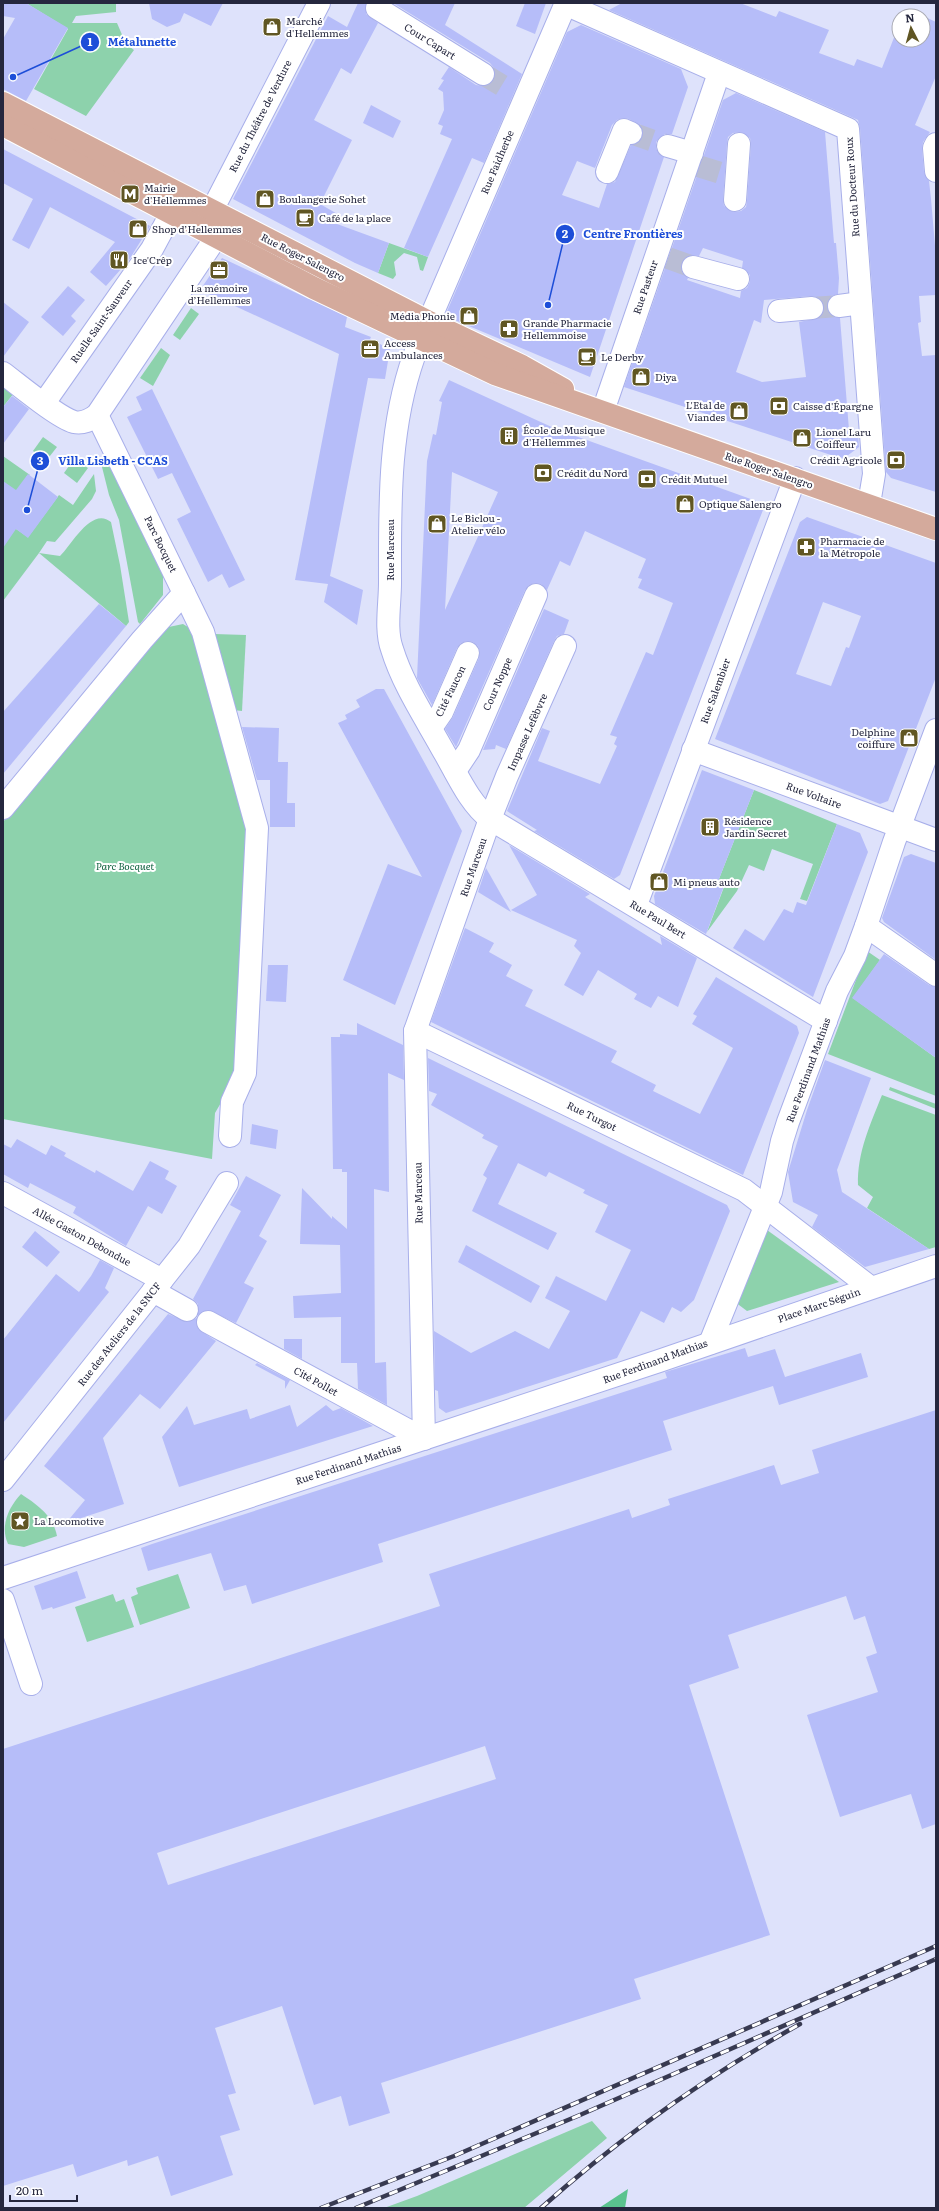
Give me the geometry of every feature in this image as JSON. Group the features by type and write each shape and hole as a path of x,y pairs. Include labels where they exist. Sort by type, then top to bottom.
{"main road":[{"name":"Rue Roger Salengro","path":"3,103 215,224 424,331 522,366 603,411 936,529"},
{"name":"Rue Roger Salengro","path":"3,125 177,203"}],"street":[{"name":"Rue du Théâtre de Verdure","path":"215,224 319,3"},
{"name":"Rue du Docteur Roux","path":"566,4 848,129 874,474 869,504"},
{"name":"Rue Faidherbe","path":"424,331 518,96 566,4"},
{"name":"Cour Capart","path":"377,8 483,74"},
{"name":"Rue Pasteur","path":"603,411 662,256 693,161 719,73"},
{"path":"607,172 624,130 631,133"},
{"path":"735,200 729,175 739,144"},
{"path":"936,144 934,148 936,171"},
{"path":"668,146 693,161"},
{"name":"Ruelle Saint-Sauveur","path":"44,403 152,249 177,203"},
{"path":"3,373 44,403 74,422 88,421 97,415 215,224"},
{"path":"693,267 738,279"},
{"path":"839,306 861,303"},
{"path":"779,312 812,308"},
{"name":"Rue Marceau","path":"424,331 406,379 393,443 390,480 391,648 431,728 455,771 476,806 490,819 415,1031 424,1439"},
{"name":"Parc Bocquet","path":"97,415 203,632 257,828 245,1073 232,1102 230,1136"},
{"name":"Rue Salembier","path":"636,905 795,478"},
{"path":"3,808 142,640 184,593"},
{"name":"Cour Noppe","path":"455,771 469,750 536,595"},
{"name":"Impasse Lefèbvre","path":"490,819 506,776 566,646"},
{"name":"Cité Faucon","path":"431,728 442,712 468,653"},
{"name":"Rue Ferdinand Mathias","path":"3,1578 710,1343 765,1207 774,1181 782,1141 837,991 855,956 936,730"},
{"name":"Rue Voltaire","path":"693,750 936,840"},
{"name":"Rue Paul Bert","path":"490,819 636,905 826,1021"},
{"path":"866,926 936,975"},
{"name":"Rue Turgot","path":"415,1031 744,1190 765,1207"},
{"name":"Rue des Ateliers de la SNCF","path":"3,1480 199,1232 227,1183"},
{"name":"Allée Gaston Debondue","path":"3,1193 157,1285"},
{"name":"Place Marc Séguin","path":"765,1207 870,1287"},
{"path":"870,1287 936,1266"},
{"path":"157,1285 187,1310"},
{"name":"Place Marc Séguin","path":"710,1343 870,1287"},
{"name":"Cité Pollet","path":"208,1322 424,1439"},
{"path":"3,1600 31,1684"}],"green space":[{"path":"26,3 116,3 116,12 76,16 72,23 117,23 126,44 134,50 86,116 34,89 68,29"},
{"path":"389,243 428,257 423,271 420,270 417,257 404,253 394,262 396,275 393,279 378,273"},
{"path":"191,308 199,314 180,340 173,335"},
{"path":"161,348 170,355 153,386 140,378"},
{"path":"3,378 18,388 3,407"},
{"path":"43,437 57,447 46,461 33,451"},
{"path":"3,456 30,475 27,476 18,491 3,494"},
{"path":"104,458 110,465 163,569 163,595 140,624 138,622 119,520 109,495 101,463"},
{"path":"74,459 88,468 77,483 64,473"},
{"path":"94,474 96,491 92,499 55,542 47,541 3,601 3,525 16,529 28,537 59,495 73,505"},
{"path":"104,518 111,522 120,565 129,622 126,626 39,553 60,556 83,528 90,523 97,519"},
{"name":"Parc Bocquet","path":"183,624 191,629 248,829 240,1070 215,1113 212,1159 3,1119 3,822 164,628"},
{"path":"214,634 246,635 242,711 233,710"},
{"path":"754,790 837,824 807,901 800,899 813,864 772,849 764,871 749,865 737,891 707,932 724,887 717,884"},
{"path":"867,951 880,960 853,998 936,1058 936,1096 828,1054"},
{"path":"890,1087 936,1104 936,1109 889,1090"},
{"path":"882,1095 936,1115 936,1247 929,1249 867,1208 873,1197 858,1185 858,1173 862,1150"},
{"path":"767,1230 839,1282 747,1311 735,1302"},
{"path":"21,1494 44,1512 52,1523 57,1536 24,1547 8,1544 5,1524 12,1505"},
{"path":"178,1574 190,1608 140,1625 131,1597 138,1594 136,1588"},
{"path":"113,1594 116,1602 124,1599 134,1627 87,1642 75,1607"},
{"path":"592,2121 607,2138 524,2208 384,2208 417,2196"},
{"path":"628,2189 625,2208 599,2208"}],"building":[{"path":"3,3 26,3 68,28 26,101 3,89 3,39 15,18 3,16"},
{"path":"149,3 223,3 211,26 184,13 180,22 167,27 152,19"},
{"path":"358,3 366,3 366,14 378,23 351,74 341,68 314,120 352,140 320,204 341,216 337,224 389,243 378,273 355,263 233,199 328,16 347,27"},
{"path":"393,3 455,3 445,25 522,74 484,163 472,158 428,257 404,248 452,139 440,134 443,126 438,124 444,110 443,92 438,89 444,80 441,79 449,67 476,85 483,86 493,81 495,74 494,68 490,63"},
{"path":"525,3 546,3 535,34 516,26"},
{"path":"622,3 740,3 776,17 779,11 829,30 819,53 854,66 857,59 882,68 891,45 891,48 931,48 931,20 936,22 936,76 915,125 930,132 923,142 922,149 924,172 929,181 931,199 936,257 936,295 919,296 921,322 918,323 922,356 936,355 936,492 891,478 886,472 860,128 858,120 609,10"},
{"path":"581,25 681,69 688,87 672,134 665,134 656,142 656,149 664,157 590,377 445,316 567,32","holes":["623,118 629,119 641,125 643,138 638,143 631,145 615,182 607,184 599,208 562,195 577,161 595,168 612,125 617,120"]},
{"path":"736,93 825,132 834,243 836,243 839,278 838,294 831,296 827,307 829,314 840,318 849,430 852,429 852,434 858,433 859,447 843,459 624,387 723,100","holes":["740,132 750,138 751,144 747,201 746,207 741,211 734,212 724,206 723,200 727,143 728,137 733,133","703,248 743,261 742,268 750,275 750,282 747,288 741,291 740,298 687,280 688,278 681,271 681,263 689,255 699,256","811,296 817,297 822,301 824,307 823,314 819,318 799,322 806,377 762,382 736,372 754,320 761,323 764,300"]},
{"path":"371,105 401,121 393,138 363,123"},
{"path":"3,149 150,226 129,260 106,286 90,272 115,242 50,207 29,249 12,240 33,199 3,183"},
{"path":"222,258 347,317 345,327 371,337 370,339 390,349 385,379 368,378 330,576 363,590 357,625 324,602 328,584 295,580 339,354 200,290"},
{"path":"68,286 85,300 71,316 76,321 63,336 41,317"},
{"path":"3,302 29,322 3,357"},
{"path":"449,380 556,429 759,502 763,510 620,875 614,879 534,831 537,830 507,811 542,728 550,731 538,761 600,784 617,746 614,744 617,737 610,735 646,652 653,655 673,603 638,588 642,579 638,578 646,559 585,531 570,566 560,561 547,590 541,584 535,583 529,585 525,590 456,747 445,729 453,717 479,658 480,652 478,646 473,642 467,641 461,643 457,648 432,705 417,678 427,461 433,434 436,435 442,402 439,401","holes":["452,472 498,492 445,610"]},
{"path":"152,389 245,580 229,588 222,574 208,582 177,519 191,512 172,473 158,479 127,417 142,410 136,397"},
{"path":"12,396 29,409 3,444 3,407"},
{"path":"28,474 58,497 28,538 16,529 3,548 3,481 16,490"},
{"path":"807,517 936,563 936,677 888,801 880,804 715,739 800,522","holes":["823,602 861,616 849,648 846,647 831,686 796,674"]},
{"path":"99,604 126,626 3,774 3,712"},
{"path":"544,609 569,620 564,634 557,636 554,641 506,749 496,745 495,749 483,750"},
{"path":"376,689 384,689 462,831 395,1005 343,980 388,864 422,877 338,723 347,719 345,715 360,707 356,700"},
{"path":"242,727 279,728 278,762 288,762 287,803 295,803 295,827 270,827 270,780 257,780"},
{"name":"Résidence Jardin Secret","path":"702,770 754,790 717,884 724,886 706,934 655,904 654,896"},
{"path":"837,824 860,833 868,852 813,997 733,948 745,929 764,941 784,909 793,913 797,902 806,905"},
{"path":"509,845 590,894 585,897 662,945 660,936 697,958 678,1007 658,996 651,1008 634,999 637,994 598,970 583,996 564,985 581,953 574,946 577,940 511,910 537,895"},
{"path":"911,854 936,863 936,960 884,922 882,918 904,857"},
{"path":"486,868 511,912 478,892"},
{"path":"465,928 494,943 489,952 512,965 506,976 533,990 525,1006 617,1051 611,1062 656,1085 653,1091 700,1114 733,1048 692,1024 697,1016 693,1014 716,977 797,1026 799,1033 743,1175 431,1022"},
{"path":"884,954 929,985 936,987 936,1058 852,998"},
{"path":"268,965 288,965 286,1002 266,1001"},
{"path":"357,1023 403,1045 404,1080 388,1073 389,1192 374,1189 375,1363 386,1362 387,1405 358,1389 357,1363 341,1363 341,1317 294,1318 293,1296 341,1293 340,1245 300,1244 302,1188 332,1219 332,1216 347,1229 347,1172 342,1172 342,1169 333,1169 331,1037 340,1037 340,1034 357,1035"},
{"path":"428,1058 727,1205 730,1211 694,1300 681,1312 672,1307 664,1323 641,1311 617,1358 446,1413 439,1408 438,1391 435,1390 434,1331 471,1353 515,1331 549,1349 570,1311 545,1298 556,1276 606,1301 631,1250 595,1232 608,1205 583,1193 585,1190 549,1172 546,1177 518,1163 498,1204 557,1233 548,1250 472,1211 487,1178 483,1175 498,1146 482,1138 484,1135 431,1105 437,1094 429,1091"},
{"path":"825,1060 871,1078 837,1170 842,1192 929,1249 865,1267 812,1227 818,1215 793,1202 788,1172 807,1110"},
{"path":"252,1124 278,1130 276,1149 250,1144"},
{"path":"17,1139 46,1155 51,1145 66,1153 64,1156 95,1173 96,1170 133,1191 150,1161 169,1171 165,1179 177,1186 162,1214 148,1206 126,1246 73,1213 76,1207 30,1183 28,1188 3,1174 3,1144 11,1148"},
{"path":"246,1176 281,1195 259,1236 267,1241 244,1283 254,1288 236,1323 208,1310 198,1315 198,1304 193,1299 241,1211 230,1205"},
{"path":"35,1231 60,1252 47,1267 22,1247"},
{"path":"466,1245 540,1286 531,1303 458,1262"},
{"path":"100,1260 114,1268 105,1288 109,1292 3,1423 3,1340 56,1274 79,1292 91,1276"},
{"path":"168,1314 187,1322 197,1318 198,1329 216,1341 160,1409 140,1394 103,1438 124,1504 66,1523 85,1500 44,1466"},
{"path":"284,1339 302,1339 302,1359 284,1349"},
{"path":"745,1348 748,1357 775,1349 785,1377 861,1353 868,1377 779,1405 773,1386 663,1421 672,1450 378,1544 383,1562 252,1604 246,1585 224,1591 211,1553 148,1571 141,1548 667,1378 665,1372"},
{"path":"257,1363 290,1380 285,1389 285,1381 255,1365"},
{"path":"290,1405 297,1427 326,1405 333,1411 341,1408 373,1426 179,1487 162,1437 187,1406 194,1425 247,1409 250,1419"},
{"path":"936,1410 936,1824 922,1829 911,1794 840,1817 807,1715 878,1692 866,1657 877,1653 865,1616 854,1620 846,1596 728,1635 739,1668 689,1685 770,1935 634,1979 641,1999 381,2083 390,2113 349,2126 341,2096 314,2105 282,2006 215,2028 236,2093 228,2095 240,2130 220,2136 233,2175 171,2196 158,2156 128,2166 127,2160 77,2177 73,2164 3,2186 3,1749 440,1606 429,1574 629,1509 632,1518 670,1505 668,1499 774,1465 781,1485 819,1473 812,1450","holes":["485,1746 496,1779 168,1885 157,1853"]},
{"path":"77,1571 86,1598 53,1609 52,1607 42,1610 34,1586"}],"tunnel":[{"path":"483,74 511,91"},
{"path":"631,133 668,146"},
{"path":"698,166 721,173"},
{"path":"668,258 693,267"},
{"path":"812,308 839,306"}],"railway":[{"path":"321,2208 454,2156 936,1946"},
{"path":"356,2208 580,2115 936,1959"},
{"path":"541,2208 633,2132 665,2109 731,2065 800,2024"}],"place":[{"name":"Marché d'Hellemmes","path":"272,27"},
{"name":"Métalunette","path":"13,77"},
{"name":"Mairie d'Hellemmes","path":"130,194"},
{"name":"Boulangerie Sohet","path":"265,199"},
{"name":"Café de la place","path":"305,218"},
{"name":"Shop d’Hellemmes","path":"138,229"},
{"name":"Ice'Crêp","path":"119,260"},
{"name":"La mémoire d’Hellemmes","path":"219,270"},
{"name":"Centre Frontières","path":"548,305"},
{"name":"Média Phonie","path":"469,316"},
{"name":"Grande Pharmacie Hellemmoise","path":"509,329"},
{"name":"Access Ambulances","path":"370,349"},
{"name":"Le Derby","path":"587,357"},
{"name":"Diya","path":"641,377"},
{"name":"Caisse d'Épargne","path":"779,406"},
{"name":"L'Etal de Viandes","path":"739,411"},
{"name":"École de Musique d'Hellemmes","path":"509,436"},
{"name":"Lionel Laru Coiffeur","path":"802,438"},
{"name":"Crédit Agricole","path":"896,460"},
{"name":"Crédit du Nord","path":"543,473"},
{"name":"Crédit Mutuel","path":"647,479"},
{"name":"Optique Salengro","path":"685,504"},
{"name":"Villa Lisbeth - CCAS","path":"27,510"},
{"name":"Le Biclou - Atelier vélo","path":"437,524"},
{"name":"Pharmacie de la Métropole","path":"806,547"},
{"name":"Delphine coiffure","path":"909,738"},
{"name":"Résidence Jardin Secret","path":"710,827"},
{"name":"Mi pneus auto","path":"659,882"},
{"name":"La Locomotive","path":"20,1521"}]}
